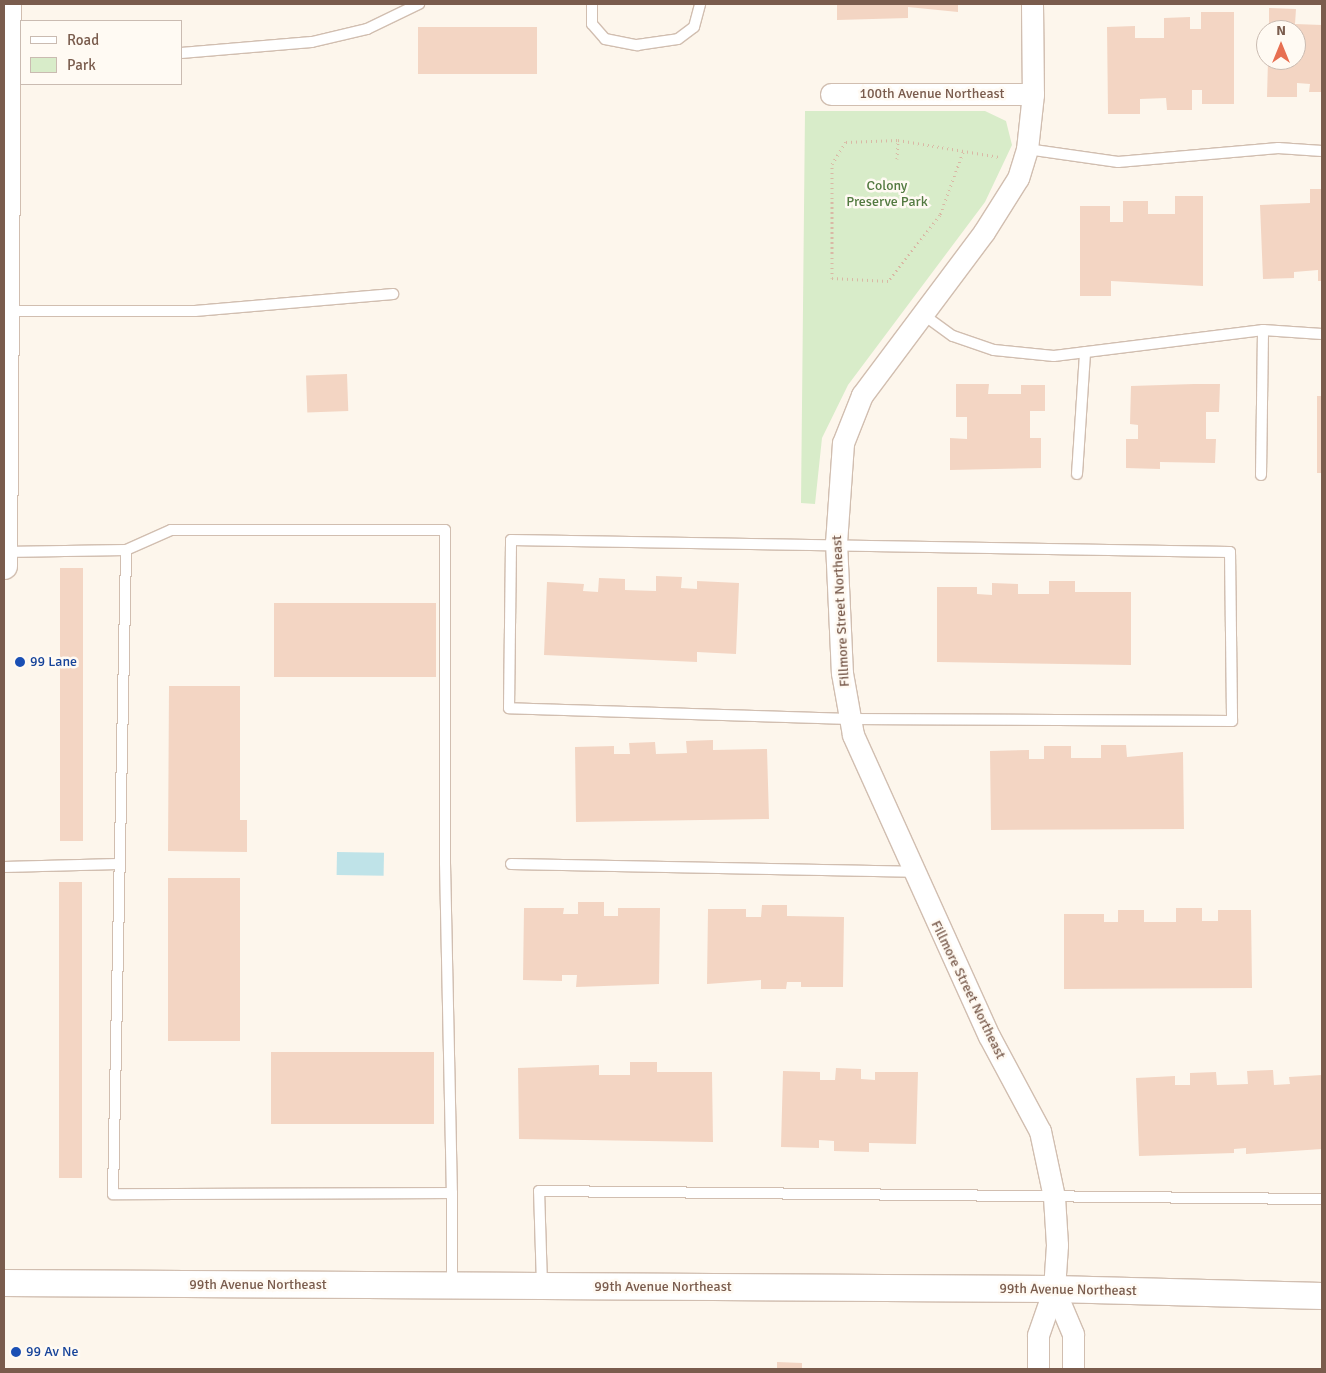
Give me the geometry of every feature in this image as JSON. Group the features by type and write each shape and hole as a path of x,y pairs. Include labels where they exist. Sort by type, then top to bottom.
{"street":[{"path":"4,566 6,311 14,55 8,4"},
{"name":"Fillmore Street Northeast","path":"1032,4 1033,94 1025,156 984,232 920,312 862,395 843,443 836,542 842,673 850,719 912,872 989,1036 1040,1131 1054,1197 1054,1289 1038,1335 1038,1369"},
{"name":"100th Avenue Northeast","path":"831,94 1033,94"},
{"name":"99th Avenue Northeast","path":"4,1283 1054,1289 1322,1296"},
{"name":"Fillmore Street Northeast","path":"1054,1289 1073,1334 1073,1369"}],"lane":[{"path":"182,53 312,42 367,29 419,4"},
{"path":"592,4 592,24 605,40 637,45 678,40 694,27 700,4"},
{"path":"1025,156 1118,162 1278,148 1322,151"},
{"path":"6,311 195,311 393,294"},
{"path":"920,312 953,336 994,350 1054,356 1263,330 1322,334"},
{"path":"1261,475 1263,330"},
{"path":"1077,474 1085,352"},
{"path":"4,552 126,550 171,530 445,530 445,863 452,1193 452,1285"},
{"path":"511,540 836,542 1230,552 1232,721 850,719 509,708 511,540"},
{"path":"126,550 118,864 113,1194 452,1193"},
{"path":"4,867 118,864"},
{"path":"511,864 912,872"},
{"path":"542,1286 539,1192 1322,1199"}],"path":[{"path":"963,152 940,215 888,281 832,278 832,164 846,142 898,140 963,152 1025,156"},
{"path":"897,159 898,140"}],"green space":[{"name":"Colony Preserve Park","path":"805,111 985,111 1006,121 1012,145 985,202 848,385 822,438 815,504 801,503"}],"water":[{"path":"337,852 384,853 384,876 337,875"}],"building":[{"path":"837,4 958,4 958,12 908,7 908,18 837,20"},
{"path":"1269,8 1296,9 1295,20 1269,20"},
{"path":"1201,12 1234,12 1234,104 1202,104 1202,90 1192,90 1192,110 1167,110 1166,98 1140,99 1140,114 1108,114 1107,27 1135,26 1135,38 1164,38 1164,18 1190,17 1190,29 1201,29"},
{"path":"1306,24 1322,25 1322,92 1309,92 1310,84 1297,83 1297,97 1267,97 1268,70 1306,70"},
{"path":"418,27 537,27 537,74 418,74"},
{"path":"1310,189 1322,189 1322,281 1318,281 1318,270 1294,272 1294,278 1263,279 1260,205 1310,203"},
{"path":"1175,196 1203,196 1203,286 1111,281 1111,296 1080,296 1080,206 1110,206 1110,222 1123,222 1123,201 1148,201 1148,214 1175,214"},
{"path":"347,374 348,411 307,412 306,375"},
{"path":"956,384 989,384 988,394 1021,394 1021,385 1045,385 1045,411 1030,411 1030,438 1041,438 1041,468 950,470 950,438 967,439 967,417 956,417"},
{"path":"1220,384 1219,412 1206,412 1206,439 1216,439 1215,463 1160,462 1160,469 1126,468 1126,439 1138,439 1138,425 1130,424 1131,386"},
{"path":"1317,396 1322,396 1322,473 1317,473"},
{"path":"60,568 83,568 83,841 60,841"},
{"path":"656,576 682,577 681,588 697,589 697,581 739,583 736,654 697,652 697,662 544,655 547,582 584,584 583,591 598,592 599,578 625,579 625,590 656,591"},
{"path":"1049,581 1075,581 1075,592 1131,592 1131,665 937,662 937,587 977,587 977,594 992,595 992,583 1018,584 1018,594 1049,594"},
{"path":"274,603 436,603 436,677 274,677"},
{"path":"169,686 240,686 240,820 247,820 247,852 168,851"},
{"path":"713,740 713,750 767,749 769,819 576,822 575,747 614,746 614,754 630,754 629,743 655,742 656,754 687,753 686,741"},
{"path":"1101,745 1126,745 1127,757 1183,752 1184,829 991,830 990,751 1029,750 1029,759 1044,759 1044,746 1071,746 1071,758 1101,758"},
{"path":"168,878 240,878 240,1041 168,1041"},
{"path":"59,882 82,882 82,1178 59,1178"},
{"path":"578,902 604,902 604,916 618,916 618,908 660,908 659,984 576,987 577,975 562,975 562,981 523,980 524,908 564,908 563,914 578,914"},
{"path":"762,905 787,905 787,916 844,917 843,987 801,987 801,982 787,982 786,989 761,989 761,980 707,984 708,909 746,909 746,917 761,917"},
{"path":"1176,908 1202,908 1202,921 1218,921 1218,910 1251,910 1252,988 1064,989 1064,914 1104,914 1104,922 1118,922 1118,910 1144,910 1144,922 1176,922"},
{"path":"271,1052 434,1052 434,1124 271,1124"},
{"path":"630,1062 657,1062 657,1072 712,1072 713,1142 519,1139 518,1068 599,1065 599,1075 630,1075"},
{"path":"836,1068 861,1069 861,1079 875,1080 875,1072 918,1072 916,1144 869,1143 869,1152 834,1151 834,1141 819,1140 819,1148 781,1147 783,1071 820,1072 820,1080 835,1080"},
{"path":"1273,1070 1274,1085 1290,1084 1289,1077 1322,1075 1322,1149 1246,1154 1246,1148 1234,1149 1234,1153 1139,1156 1136,1078 1175,1076 1175,1085 1190,1085 1190,1073 1216,1072 1217,1085 1248,1084 1247,1071"},
{"path":"777,1362 802,1363 802,1369 777,1369"}],"place":[{"name":"99 Lane","path":"20,662"},
{"name":"99 Av Ne","path":"16,1352"}]}
